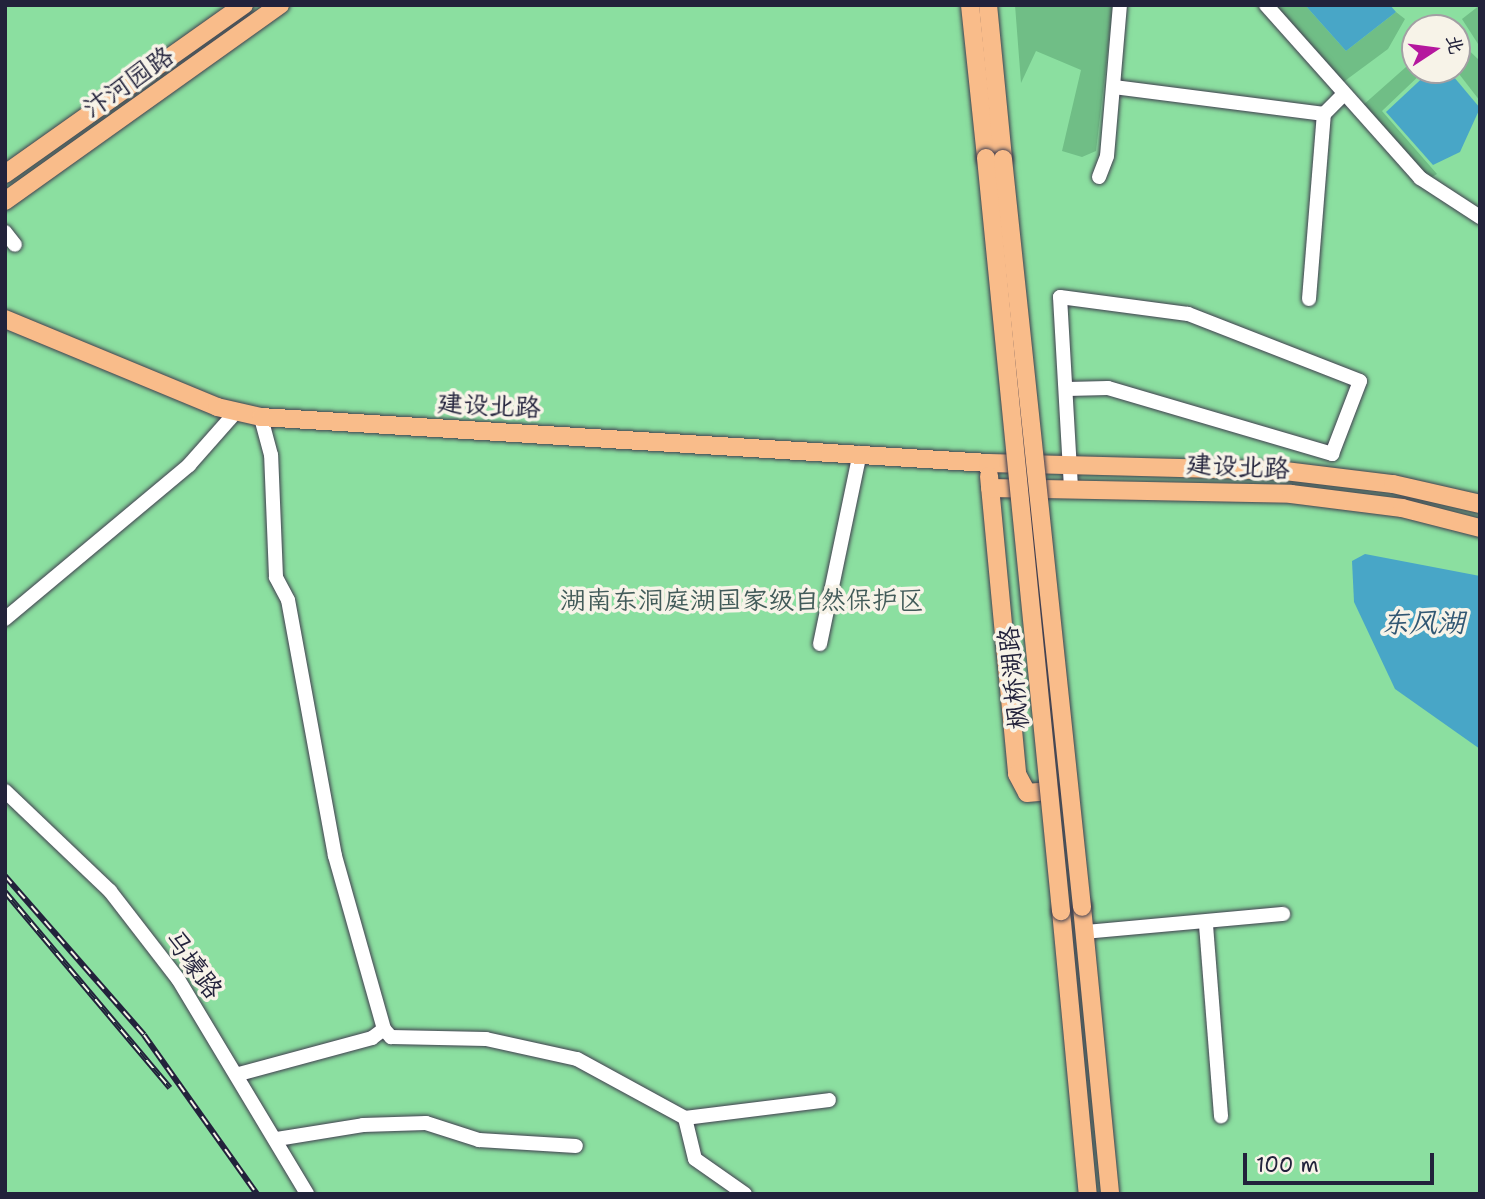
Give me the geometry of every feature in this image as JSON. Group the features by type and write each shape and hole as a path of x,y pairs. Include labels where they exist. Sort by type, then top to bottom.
{"main road":[{"name":"汴河园路","path":"5,174 244,5"},
{"name":"汴河园路","path":"5,201 280,5"},
{"path":"970,5 994,158"},
{"path":"988,5 994,158"},
{"name":"枫桥湖路","path":"994,158 1088,1194"},
{"name":"枫桥湖路","path":"994,158 1083,907 1110,1194"},
{"name":"建设北路","path":"5,319 235,413 261,417 988,463 1298,472 1393,484 1480,505"},
{"path":"988,463 1017,774 1027,793 1050,790"},
{"name":"建设北路","path":"990,488 1291,494 1402,508 1480,528"}],"street":[{"path":"1099,177 1114,87 1120,5"},
{"path":"1266,5 1342,96 1420,177 1480,217"},
{"path":"1114,87 1324,114"},
{"path":"1309,299 1324,114 1342,96"},
{"path":"5,232 15,245"},
{"path":"1067,389 1108,388 1332,454 1360,381 1188,314 1060,297 1071,488"},
{"path":"5,619 189,465 235,413"},
{"path":"261,417 271,455 276,577 288,600 335,856 384,1029 391,1037 486,1039 577,1059 685,1118 829,1100"},
{"path":"820,644 860,453"},
{"name":"马壕路","path":"5,790 110,891 239,1074 307,1194"},
{"path":"1085,932 1206,925 1283,914"},
{"path":"1206,925 1221,1116"},
{"path":"239,1074 372,1038 384,1029"},
{"path":"685,1118 695,1160 746,1194"},
{"path":"277,1139 363,1125 426,1124 479,1140 576,1146"}],"green space":[{"name":"湖南东洞庭湖国家级自然保护区","path":"5,5 1480,5 1480,1194 5,1194"},
{"path":"1015,5 1113,5 1096,151 1082,157 1062,151 1081,70 1036,51 1021,83"},
{"path":"1272,5 1305,5 1346,51 1396,12 1401,16 1401,26 1388,49 1342,83"},
{"path":"1480,5 1480,47 1471,33 1471,14 1468,14"},
{"path":"1471,52 1480,61 1480,101 1467,84 1471,84"},
{"path":"1401,71 1401,84 1410,84 1382,111 1437,174 1427,180 1362,106"}],"water":[{"path":"1305,5 1390,5 1396,12 1346,51"},
{"path":"1416,84 1460,84 1480,108 1460,152 1433,165 1386,112"},
{"name":"东风湖","path":"1365,554 1480,576 1480,749 1395,689 1354,602 1352,561"}],"railway":[{"path":"5,876 144,1035 257,1194"},
{"path":"5,892 170,1088"}]}
